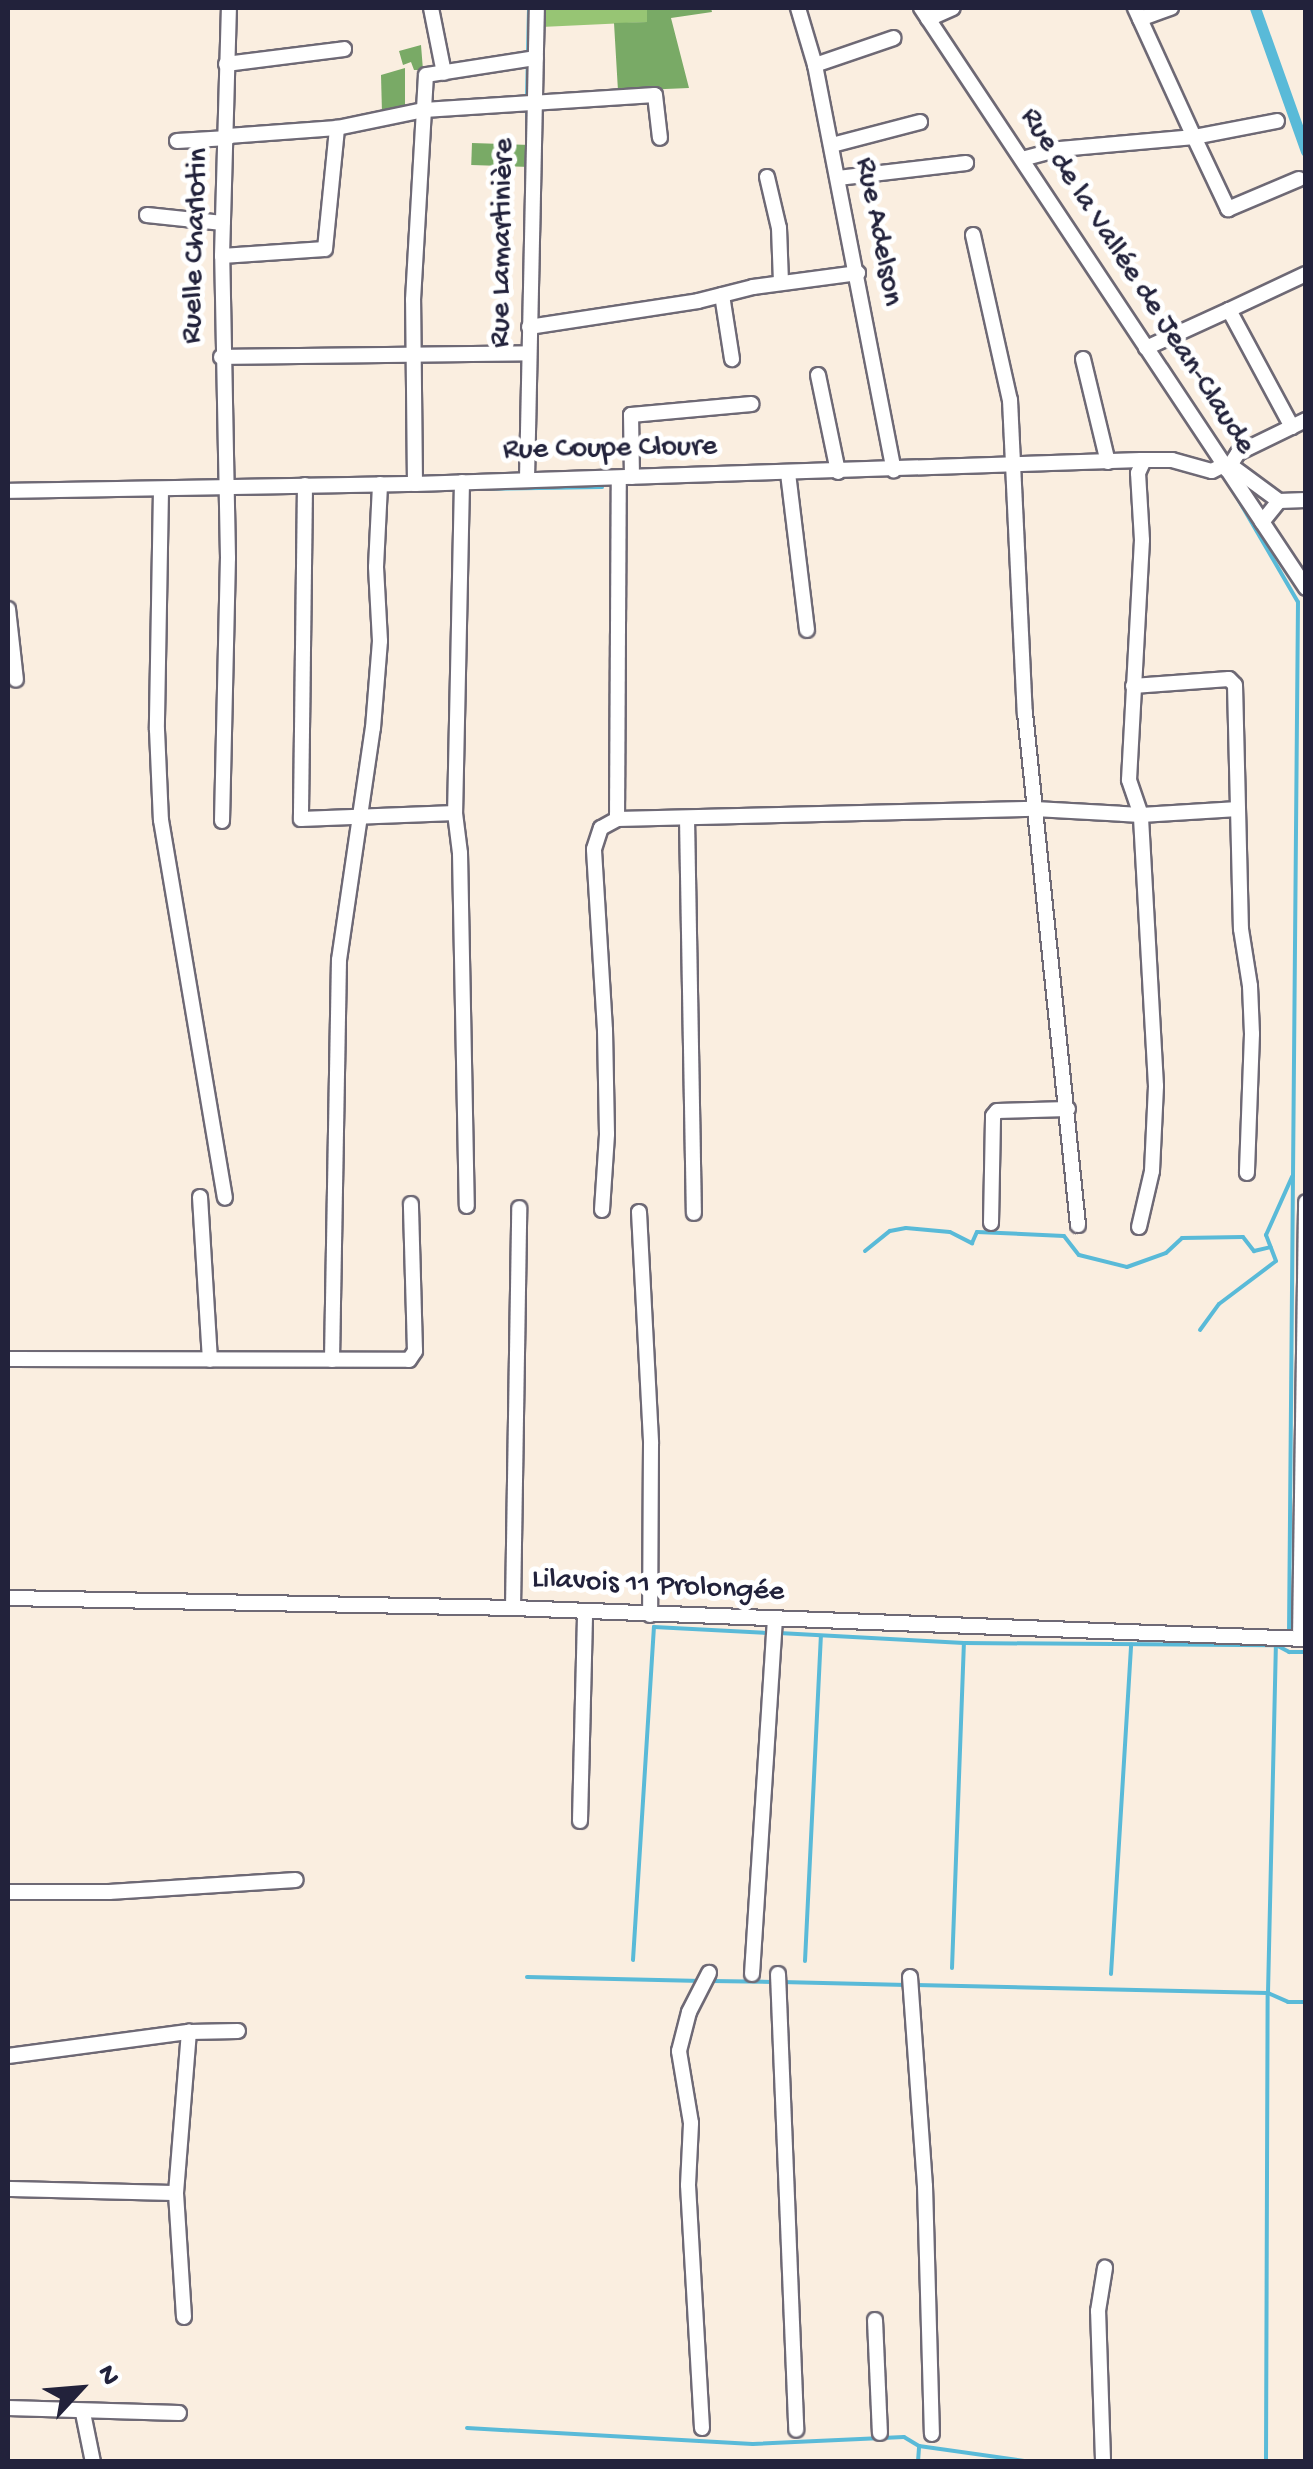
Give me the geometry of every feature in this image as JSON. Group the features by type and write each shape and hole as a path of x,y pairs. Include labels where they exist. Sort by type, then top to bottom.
{"street":[{"name":"Ruelle Charlotin","path":"222,821 228,558 221,358 229,8"},
{"path":"431,8 444,72"},
{"name":"Rue Lamartinière","path":"527,479 535,103 530,59 537,8"},
{"name":"Rue Adelson","path":"798,8 832,146 894,470"},
{"path":"924,14 954,8"},
{"path":"1171,8 1137,13 1228,209 1299,179"},
{"name":"Rue de la Vallée de Jean-Claude","path":"924,14 1306,588"},
{"path":"815,65 894,38"},
{"path":"226,64 344,49"},
{"path":"415,484 413,355 426,75 530,59"},
{"path":"177,141 337,128 424,110 655,95 660,138"},
{"path":"1022,159 1060,148 1194,137 1277,121"},
{"path":"832,146 920,122"},
{"path":"222,256 325,248 337,128"},
{"path":"838,178 966,163"},
{"path":"767,177 779,228 781,283"},
{"path":"147,214 223,223"},
{"path":"974,235 1007,382 1025,713 1078,1225"},
{"path":"529,327 858,273"},
{"path":"1146,348 1306,274"},
{"path":"722,295 732,359"},
{"path":"1228,310 1299,423 1238,453 1223,467 1279,502 1306,500"},
{"path":"221,358 280,353 528,353"},
{"path":"1084,359 1108,462"},
{"path":"818,375 838,472"},
{"path":"617,819 631,415 752,404"},
{"path":"1138,1227 1152,1171 1156,1086 1141,814 1129,780 1142,540 1138,473 1144,460"},
{"name":"Rue Coupe Cloure","path":"8,491 415,484 1144,460 1223,467"},
{"path":"788,473 808,630"},
{"path":"462,482 455,814 460,853 467,1206"},
{"path":"332,1360 339,960 378,679 380,484"},
{"path":"305,486 301,820 455,814"},
{"path":"160,490 157,730 161,820 224,1198"},
{"path":"1262,522 1279,502"},
{"path":"8,608 16,680"},
{"path":"1133,686 1233,681 1241,929 1251,1002 1247,1173"},
{"path":"602,1210 606,1048 594,849 601,828 617,819 1035,809 1141,814 1238,809"},
{"path":"687,818 694,1213"},
{"path":"991,1222 993,1116 997,1111 1068,1109"},
{"path":"200,1197 210,1360"},
{"path":"1302,1639 1306,1202"},
{"path":"8,1358 404,1361 414,1356 411,1204"},
{"path":"512,1608 519,1208"},
{"path":"640,1212 650,1444 650,1615"},
{"name":"Lilavois 11 Prolongée","path":"8,1598 512,1608 1302,1639"},
{"path":"580,1821 586,1611"},
{"path":"752,1974 775,1620"},
{"path":"8,1892 109,1892 296,1880"},
{"path":"702,2428 688,2184 692,2123 679,2051 689,2012 709,1973"},
{"path":"778,1974 796,2430"},
{"path":"910,1977 925,2186 932,2434"},
{"path":"8,2056 189,2032 238,2030"},
{"path":"184,2317 176,2193 189,2032"},
{"path":"8,2190 176,2193"},
{"path":"1103,2460 1098,2311 1106,2268"},
{"path":"874,2320 880,2433"},
{"path":"8,2408 179,2413"},
{"path":"84,2413 93,2462"}],"green space":[{"path":"541,8 647,8 648,22 541,27"},
{"path":"647,8 711,8 712,12 671,18 689,88 618,91 614,23 647,22"},
{"path":"421,45 423,70 414,70 411,62 403,65 399,51"},
{"path":"405,68 405,107 382,113 381,75"},
{"path":"472,143 530,145 529,167 471,165"}],"waterway":[{"path":"527,97 529,8"},
{"path":"1255,8 1306,151"},
{"path":"938,45 1212,458"},
{"path":"527,112 528,129"},
{"path":"467,489 602,487"},
{"path":"1231,487 1298,602 1289,1633"},
{"path":"1200,1330 1219,1304 1276,1261 1266,1235 1292,1177"},
{"path":"865,1251 890,1231 906,1228 950,1232 972,1243 977,1232 1064,1236 1079,1255 1127,1267 1166,1253 1182,1238 1243,1237 1254,1251 1271,1247"},
{"path":"633,1960 654,1627 770,1633"},
{"path":"779,1633 964,1643 1276,1645 1289,1652 1306,1652"},
{"path":"805,1961 821,1636"},
{"path":"952,1968 964,1643"},
{"path":"1111,1974 1131,1645"},
{"path":"1266,2462 1268,1993 1276,1646"},
{"path":"527,1977 702,1981"},
{"path":"711,1981 772,1982"},
{"path":"781,1982 907,1985"},
{"path":"916,1985 1268,1993 1288,2002 1306,2002"},
{"path":"467,2428 753,2444 904,2437 919,2446 1031,2462"},
{"path":"918,2462 919,2446"}]}
